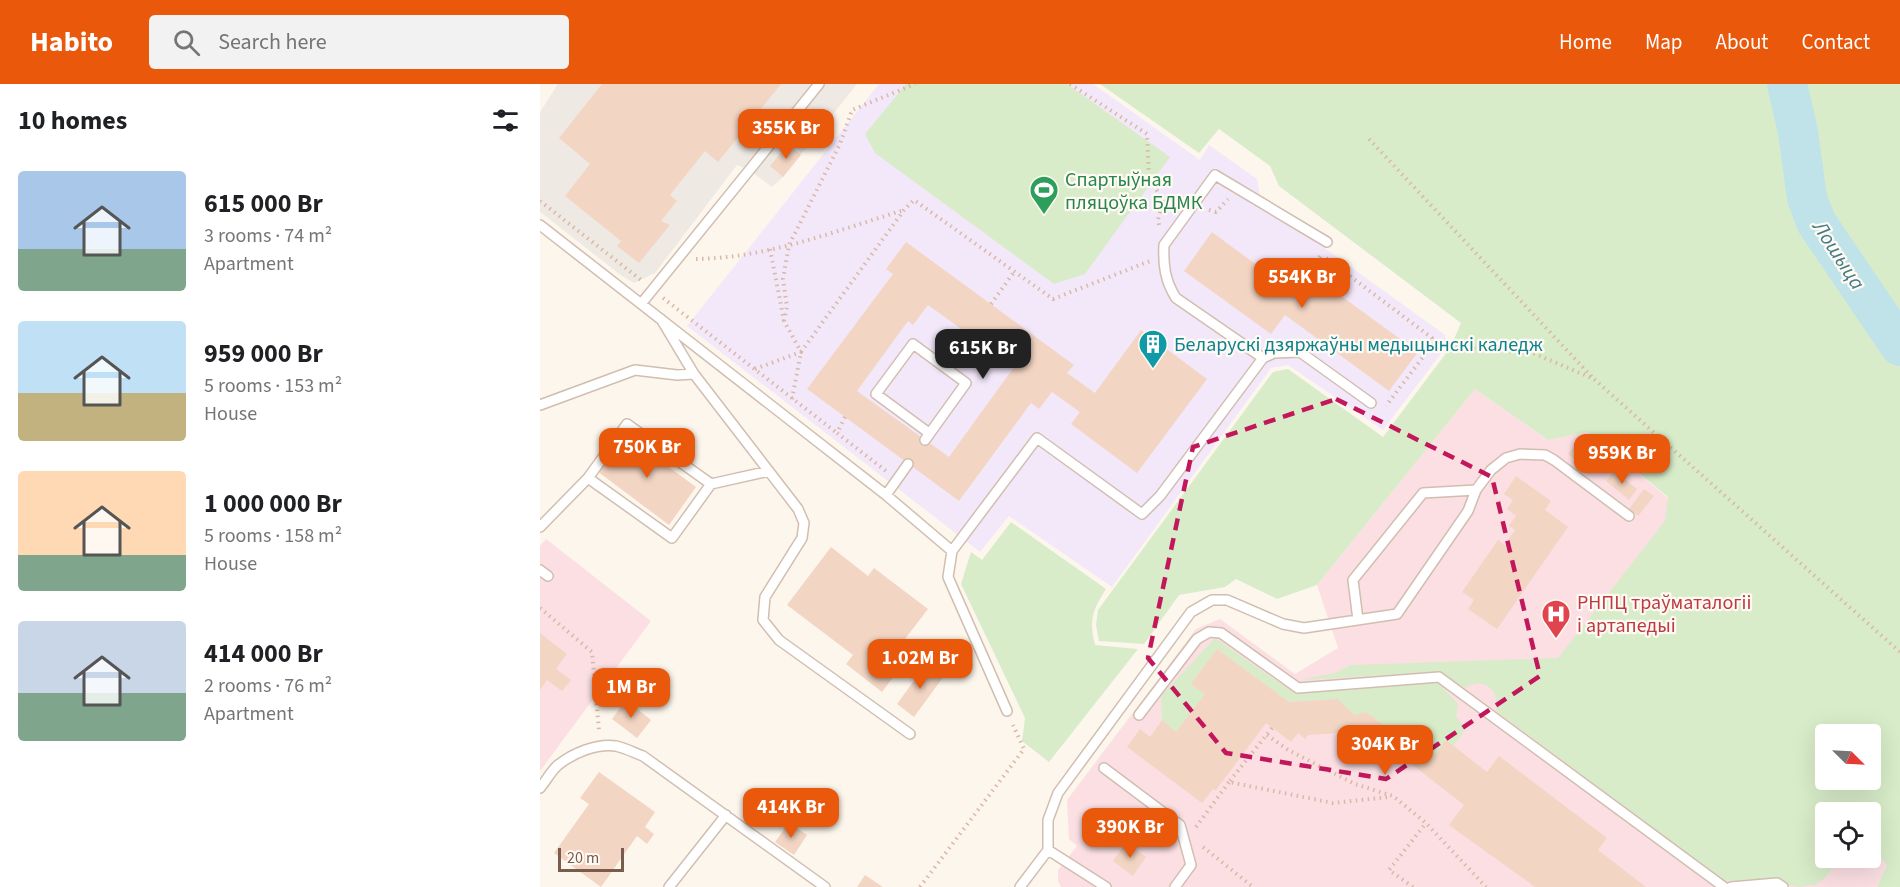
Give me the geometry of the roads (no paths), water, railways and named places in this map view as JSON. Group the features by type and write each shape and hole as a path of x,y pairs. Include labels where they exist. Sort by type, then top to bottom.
{"lane":[{"path":"641,304 819,84"},
{"path":"1263,358 1176,297 1168,285 1163,256 1164,245 1215,175 1327,242"},
{"path":"540,225 886,495 952,550"},
{"path":"660,320 694,374 798,509 804,523 802,538 765,597 763,620 779,640 910,734"},
{"path":"913,344 966,383 927,437 876,394 913,344"},
{"path":"1007,711 948,577 952,550 1037,438 1142,514 1160,496 1263,358 1274,353 1300,352 1371,403"},
{"path":"540,405 635,370 677,375 694,374"},
{"path":"540,527 588,478 627,424 711,484"},
{"path":"1020,887 1048,850 1048,820 1058,793 1191,612 1212,600 1227,600 1283,624 1304,628 1396,614 1468,511 1476,490 1491,470 1506,458 1520,454 1534,453 1554,460 1629,516"},
{"path":"886,495 908,464"},
{"path":"588,478 672,537 711,484 769,471"},
{"path":"1358,620 1353,580 1423,493 1476,490"},
{"path":"1139,715 1197,639 1209,632 1221,633 1298,688 1439,677 1724,887"},
{"path":"540,788 557,766 573,755 600,746 615,746 643,756 825,887"},
{"path":"1104,768 1180,825 1191,865 1175,887"},
{"path":"669,887 726,815"},
{"path":"1048,850 1106,887"},
{"path":"1731,887 1778,883 1783,887"}],"waterway":[{"name":"Лошыца","path":"1787,84 1798,132 1807,198 1816,222 1900,346"}],"place":[{"name":"Спартыўная пляцоўка БДМК","path":"1044,216"},
{"name":"Беларускі дзяржаўны медыцынскі каледж","path":"1153,370"},
{"name":"РНПЦ траўматалогіі і артапедыі","path":"1556,640"}]}
